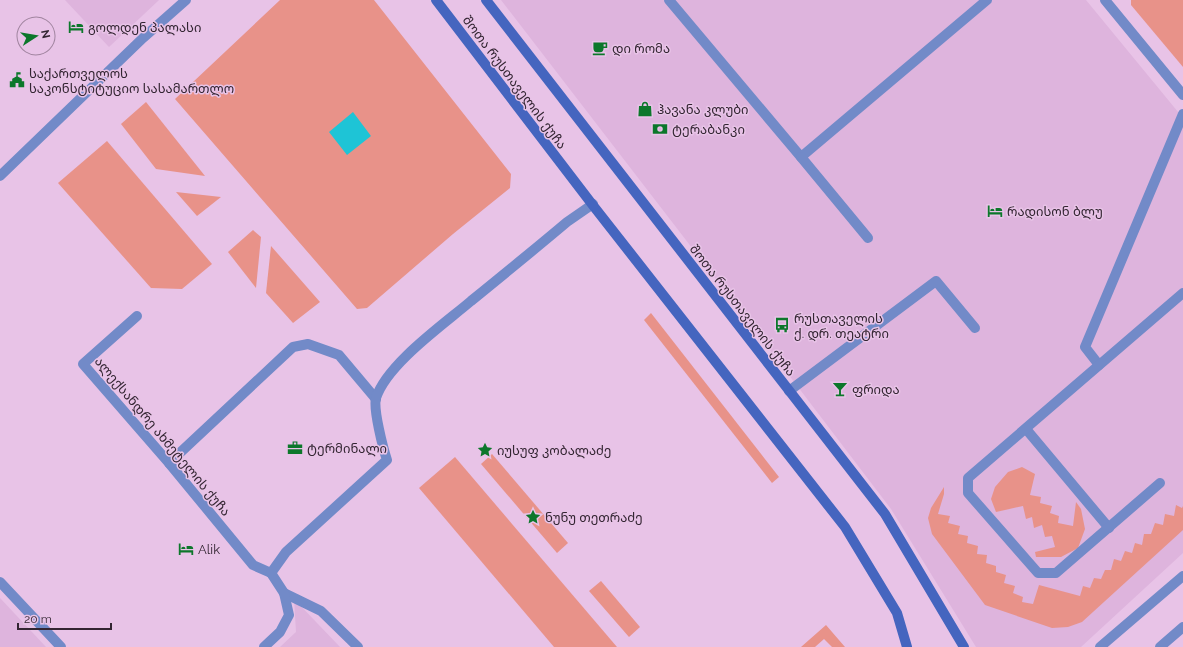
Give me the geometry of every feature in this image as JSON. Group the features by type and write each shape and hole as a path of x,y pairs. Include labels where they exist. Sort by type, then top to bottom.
{"main road":[{"name":"შოთა რუსთაველის ქუჩა","path":"436,0 845,527 897,613 907,647"},
{"name":"შოთა რუსთაველის ქუჩა","path":"486,0 884,514 964,647"}],"street":[{"path":"0,176 143,38 186,0"},
{"path":"669,0 868,238"},
{"path":"801,157 988,0"},
{"path":"1105,0 1183,95"},
{"path":"1100,365 1085,347 1183,114"},
{"path":"264,647 280,632 289,615 284,594 271,574 286,552 387,460 382,448 376,398 385,380 411,351 567,222 593,204"},
{"path":"790,391 936,281 975,328"},
{"path":"1160,483 1056,573 1038,572 968,493 968,478 1183,292"},
{"name":"ალექსანდრე ახმეტელის ქუჩა","path":"137,316 83,364 169,463 254,565 271,574"},
{"path":"169,463 293,347 308,344 339,355 376,398"},
{"path":"1026,429 1109,528"},
{"path":"1100,647 1183,576"},
{"path":"0,582 60,647"},
{"path":"284,594 320,611 358,647"},
{"path":"1160,647 1183,627"}],"shaded area":[{"path":"65,0 159,0 109,47"},
{"path":"280,0 374,0 511,174 510,188 453,234 367,308 357,309 175,99"},
{"path":"501,0 1086,0 1183,118 1183,553 1081,647 976,647 891,509"},
{"path":"1131,0 1183,0 1183,67 1131,5"},
{"path":"146,102 205,176 156,169 121,124"},
{"path":"107,141 212,264 182,289 151,288 58,183"},
{"path":"176,192 221,197 197,216"},
{"path":"253,230 261,237 256,288 228,252"},
{"path":"271,246 320,302 293,323 266,293"},
{"path":"651,313 779,477 772,483 644,320"},
{"path":"492,454 568,543 557,553 481,464"},
{"path":"455,457 617,647 554,647 419,488"},
{"path":"1022,467 1035,474 1030,495 1041,497 1040,503 1052,506 1050,513 1059,516 1058,523 1073,526 1076,502 1081,509 1085,529 1078,548 1061,557 1036,557 1035,552 1055,547 1052,536 1045,537 1042,525 1034,528 1032,517 1026,519 1023,506 996,512 991,499 995,487 1008,472"},
{"path":"944,487 944,494 938,514 950,516 948,523 960,526 958,534 968,536 967,543 978,546 977,554 987,555 986,563 996,566 996,572 1006,575 1004,583 1015,586 1013,593 1023,597 1022,602 1033,604 1039,585 1080,596 1083,586 1090,588 1094,578 1101,579 1105,570 1111,570 1114,559 1121,561 1125,551 1132,553 1135,543 1142,545 1144,534 1151,534 1155,523 1163,525 1165,514 1174,516 1176,505 1182,508 1183,506 1183,530 1082,622 1068,627 1052,628 985,605 932,534 928,518 931,508"},
{"path":"601,581 640,627 629,637 589,591"},
{"path":"0,598 46,647 0,647"},
{"path":"294,599 340,647 280,647 296,632"},
{"path":"826,625 845,647 832,647 824,639 815,647 801,647"}],"water":[{"path":"353,112 371,136 347,155 329,132"}],"place":[{"name":"გოლდენ პალასი","path":"76,27"},
{"name":"დი რომა","path":"600,48"},
{"name":"საქართველოს საკონსტიტუციო სასამართლო","path":"17,80"},
{"name":"ჰავანა კლუბი","path":"645,109"},
{"name":"ტერაბანკი","path":"660,129"},
{"name":"რადისონ ბლუ","path":"995,211"},
{"name":"რუსთაველის ქ. დრ. თეატრი","path":"782,325"},
{"name":"ფრიდა","path":"840,389"},
{"name":"ტერმინალი","path":"295,448"},
{"name":"იუსუფ კობალაძე","path":"485,450"},
{"name":"ნუნუ თეთრაძე","path":"533,517"},
{"name":"Alik","path":"186,549"}]}
